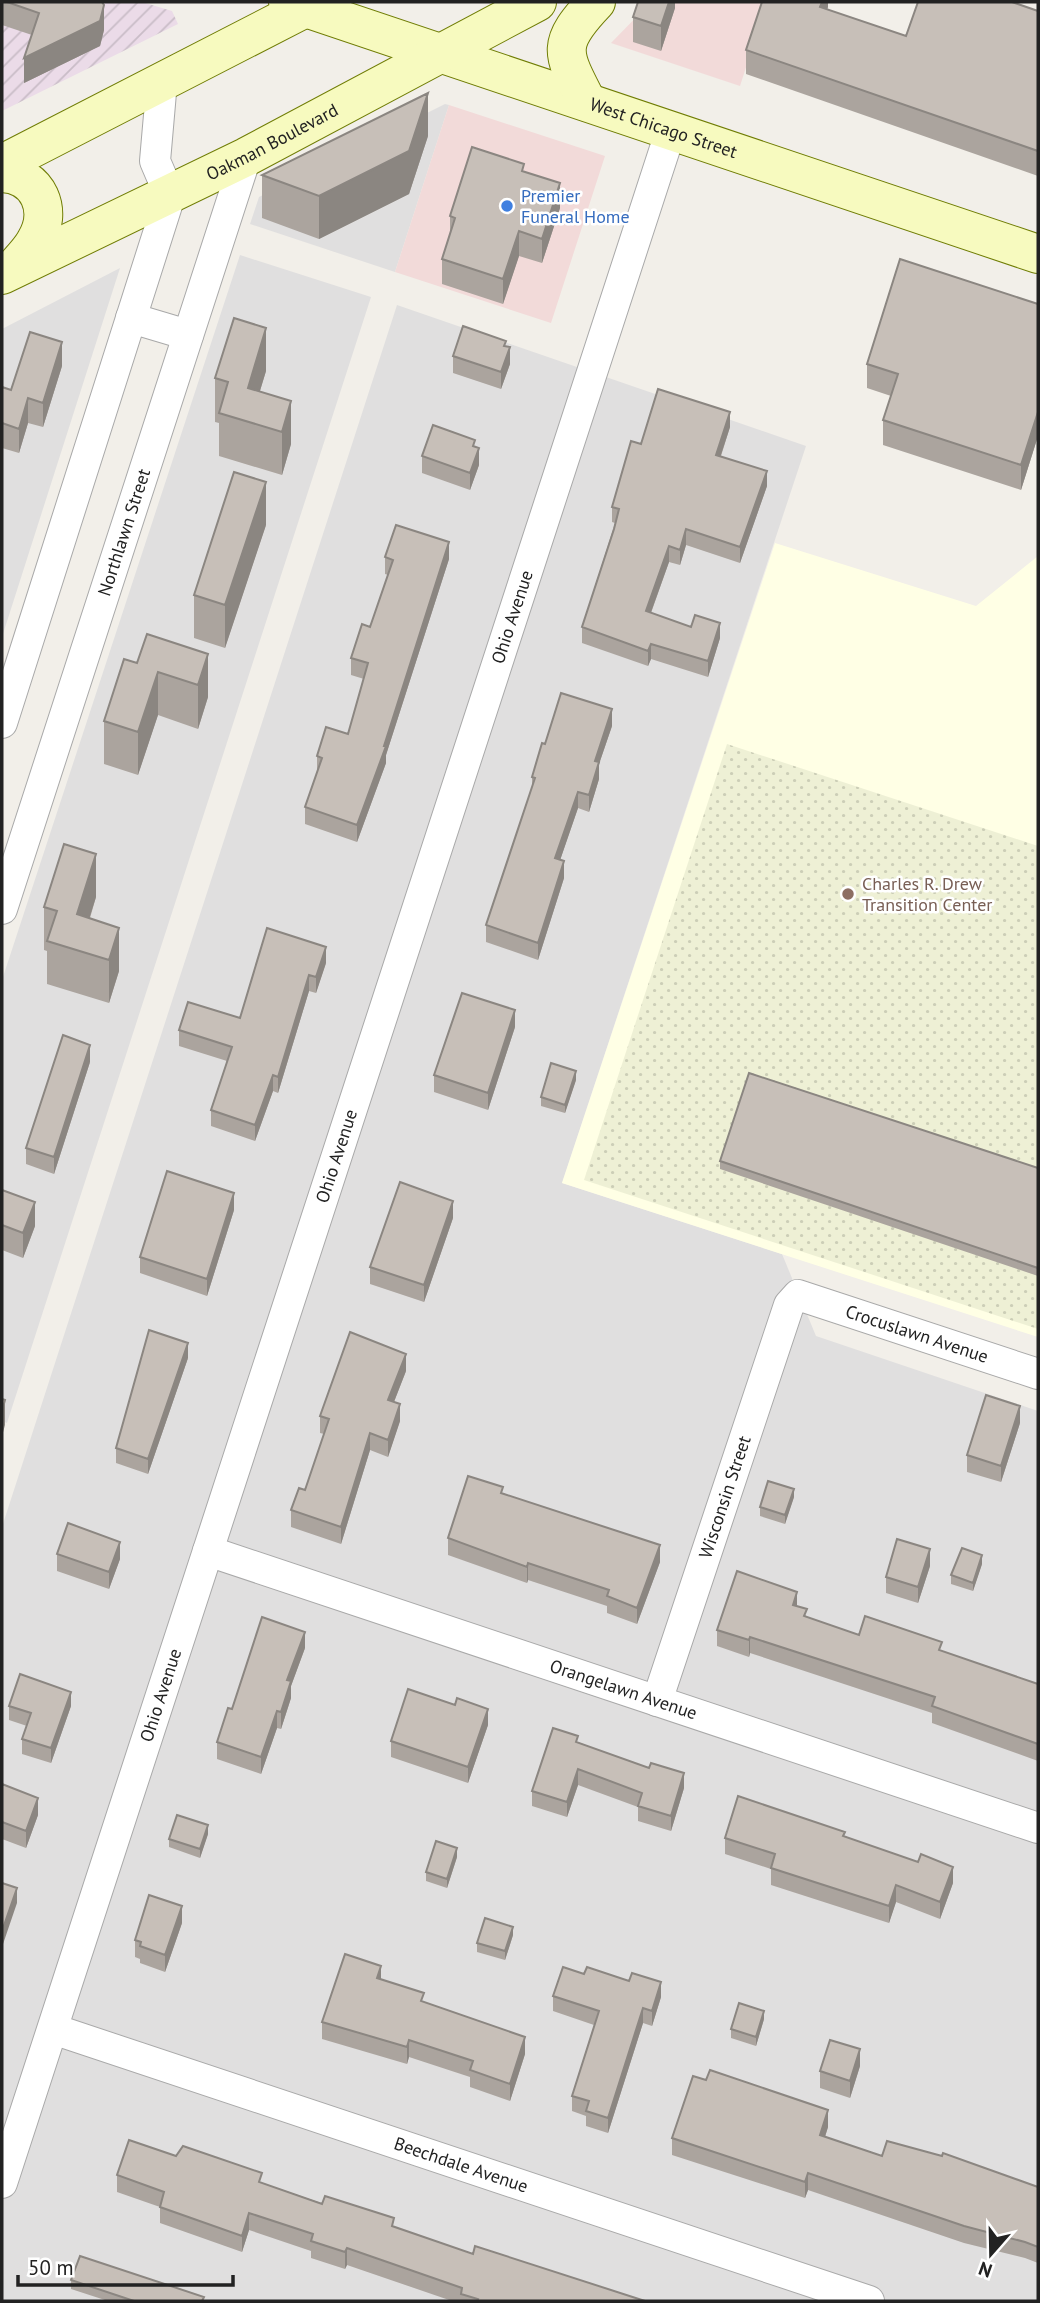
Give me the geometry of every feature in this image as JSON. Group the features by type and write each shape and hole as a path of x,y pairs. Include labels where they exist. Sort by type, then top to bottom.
{"street":[{"path":"470,2 484,11 522,9"},
{"path":"587,102 568,65 566,44 573,27 596,2"},
{"path":"2,164 304,4"},
{"name":"West Chicago Street","path":"304,4 443,54 1038,254"},
{"name":"Oakman Boulevard","path":"8,272 246,158 522,9"},
{"path":"2,723 170,196 155,161 162,81"},
{"name":"Ohio Avenue","path":"2,2183 671,130"},
{"name":"Northlawn Street","path":"2,909 15,826 188,335 246,158"},
{"path":"2,173 19,176 33,184 43,205 42,226 35,242 8,272"},
{"path":"131,317 188,335"},
{"name":"Crocuslawn Avenue","path":"798,1295 1038,1374"},
{"name":"Wisconsin Street","path":"657,1701 789,1305 798,1295"},
{"name":"Orangelawn Avenue","path":"208,1551 1038,1828"},
{"name":"Beechdale Avenue","path":"52,2029 869,2301"}],"shaded area":[{"path":"2,2 142,2 172,11 178,24 2,111"},
{"path":"651,2 767,2 740,86 611,43"},
{"path":"445,104 449,105 395,272 250,224 259,197"},
{"path":"449,105 605,156 551,323 395,272"},
{"path":"240,255 371,297 7,1423 2,1421 2,980"},
{"path":"120,268 2,637 2,329"},
{"path":"397,305 806,446 562,1183 782,1254 816,1336 1038,1411 1038,2301 2,2301 2,1527"},
{"name":"Charles R. Drew Transition Center","path":"775,543 976,606 1038,556 1038,1337 562,1183"},
{"name":"Charles R. Drew Transition Center","path":"727,744 1038,846 1038,1329 584,1180"}],"building":[{"path":"7,2 102,2 104,5 100,21 24,58 39,13"},
{"path":"638,2 669,2 661,26 633,17"},
{"path":"762,2 822,2 820,7 906,36 918,2 1012,2 1038,11 1038,151 746,50"},
{"path":"428,93 409,151 319,196 262,175"},
{"path":"472,147 524,164 522,171 560,183 542,239 519,231 503,279 442,259 455,218 450,216"},
{"path":"900,259 1038,304 1038,412 1021,465 883,420 898,374 867,364"},
{"path":"234,318 266,328 248,388 291,401 282,432 219,413 228,382 215,378"},
{"path":"463,326 506,341 504,346 510,347 501,372 453,356"},
{"path":"30,332 62,342 43,403 28,398 19,429 2,423 2,387 11,390"},
{"path":"658,389 730,412 716,455 767,471 740,547 686,529 680,550 669,546 646,611 691,627 695,615 720,623 708,661 651,644 648,651 582,627 614,529 619,509 612,507 631,441 641,444"},
{"path":"433,425 475,440 473,446 479,448 470,473 422,456"},
{"path":"234,472 266,482 225,605 194,595"},
{"path":"396,525 449,542 386,746 357,825 305,807 322,758 317,756 326,727 348,734 368,663 351,658 362,624 370,627 393,560 385,557"},
{"path":"147,634 208,654 198,685 158,672 138,732 104,721 124,659 137,663"},
{"path":"561,693 612,709 595,761 599,762 589,795 578,792 555,858 564,861 538,943 486,925 535,778 532,777 542,743 545,744"},
{"path":"64,844 96,854 77,914 119,928 109,960 47,941 57,911 44,907"},
{"path":"267,928 326,947 316,977 309,975 278,1077 273,1075 255,1125 211,1110 232,1047 179,1030 188,1002 240,1018"},
{"path":"462,993 515,1010 488,1093 434,1075"},
{"path":"63,1035 90,1045 54,1157 26,1148"},
{"path":"551,1063 576,1071 565,1105 541,1097"},
{"path":"749,1073 1038,1168 1038,1268 720,1161"},
{"path":"167,1171 234,1193 207,1279 140,1257"},
{"path":"400,1182 453,1201 424,1285 370,1267"},
{"path":"2,1190 35,1202 23,1233 2,1225"},
{"path":"149,1330 188,1343 148,1459 116,1448"},
{"path":"350,1332 406,1354 388,1400 400,1404 388,1440 370,1433 341,1527 291,1510 299,1488 305,1490 329,1419 320,1416"},
{"path":"986,1395 1020,1406 1001,1466 967,1455"},
{"path":"468,1476 503,1487 501,1493 660,1545 637,1608 607,1596 609,1590 528,1563 527,1567 448,1538"},
{"path":"768,1481 794,1489 785,1515 760,1507"},
{"path":"68,1523 120,1542 109,1572 57,1554"},
{"path":"897,1539 930,1549 918,1587 886,1577"},
{"path":"962,1548 982,1555 973,1583 951,1575"},
{"path":"737,1571 797,1592 793,1605 807,1609 804,1616 859,1635 865,1616 942,1642 939,1650 1038,1684 1038,1744 932,1706 935,1697 750,1637 749,1640 717,1630"},
{"path":"262,1617 305,1632 287,1680 291,1681 281,1712 277,1711 261,1757 217,1742 228,1708 232,1709"},
{"path":"20,1674 71,1692 51,1748 22,1739 31,1713 9,1706"},
{"path":"408,1689 455,1705 457,1698 488,1709 468,1767 391,1741"},
{"path":"553,1728 578,1736 576,1742 649,1768 651,1763 684,1773 671,1816 638,1806 642,1793 578,1769 567,1802 532,1791"},
{"path":"2,1784 38,1798 26,1831 2,1822"},
{"path":"738,1796 845,1832 843,1836 918,1862 921,1854 953,1867 940,1902 896,1885 889,1906 771,1868 775,1854 725,1838"},
{"path":"177,1815 208,1825 200,1849 169,1839"},
{"path":"436,1841 457,1848 447,1879 426,1872"},
{"path":"2,1883 17,1888 2,1931"},
{"path":"149,1895 182,1906 165,1955 140,1946 141,1942 135,1940"},
{"path":"485,1918 513,1927 505,1951 477,1943"},
{"path":"345,1954 381,1966 377,1978 424,1993 421,2001 525,2037 510,2084 470,2070 473,2061 409,2040 407,2047 322,2022"},
{"path":"563,1967 584,1974 587,1967 629,1981 632,1973 661,1982 652,2011 643,2008 608,2118 586,2111 589,2101 572,2096 599,2011 553,1996"},
{"path":"739,2003 764,2011 756,2037 731,2029"},
{"path":"830,2040 860,2049 850,2081 820,2071"},
{"path":"710,2070 828,2110 820,2135 882,2156 887,2141 942,2156 943,2153 1038,2187 1038,2247 964,2226 808,2173 805,2182 672,2138 693,2076 706,2080"},
{"path":"129,2140 176,2156 183,2146 262,2173 259,2182 322,2204 325,2196 394,2218 392,2226 473,2254 475,2246 645,2301 477,2301 478,2299 461,2294 462,2288 347,2248 345,2252 311,2241 313,2234 249,2213 242,2236 160,2207 164,2192 117,2175"},
{"path":"80,2256 204,2297 202,2301 134,2301 71,2280"}],"place":[{"name":"Premier Funeral Home","path":"507,206"},
{"name":"Charles R. Drew Transition Center","path":"848,894"}]}
